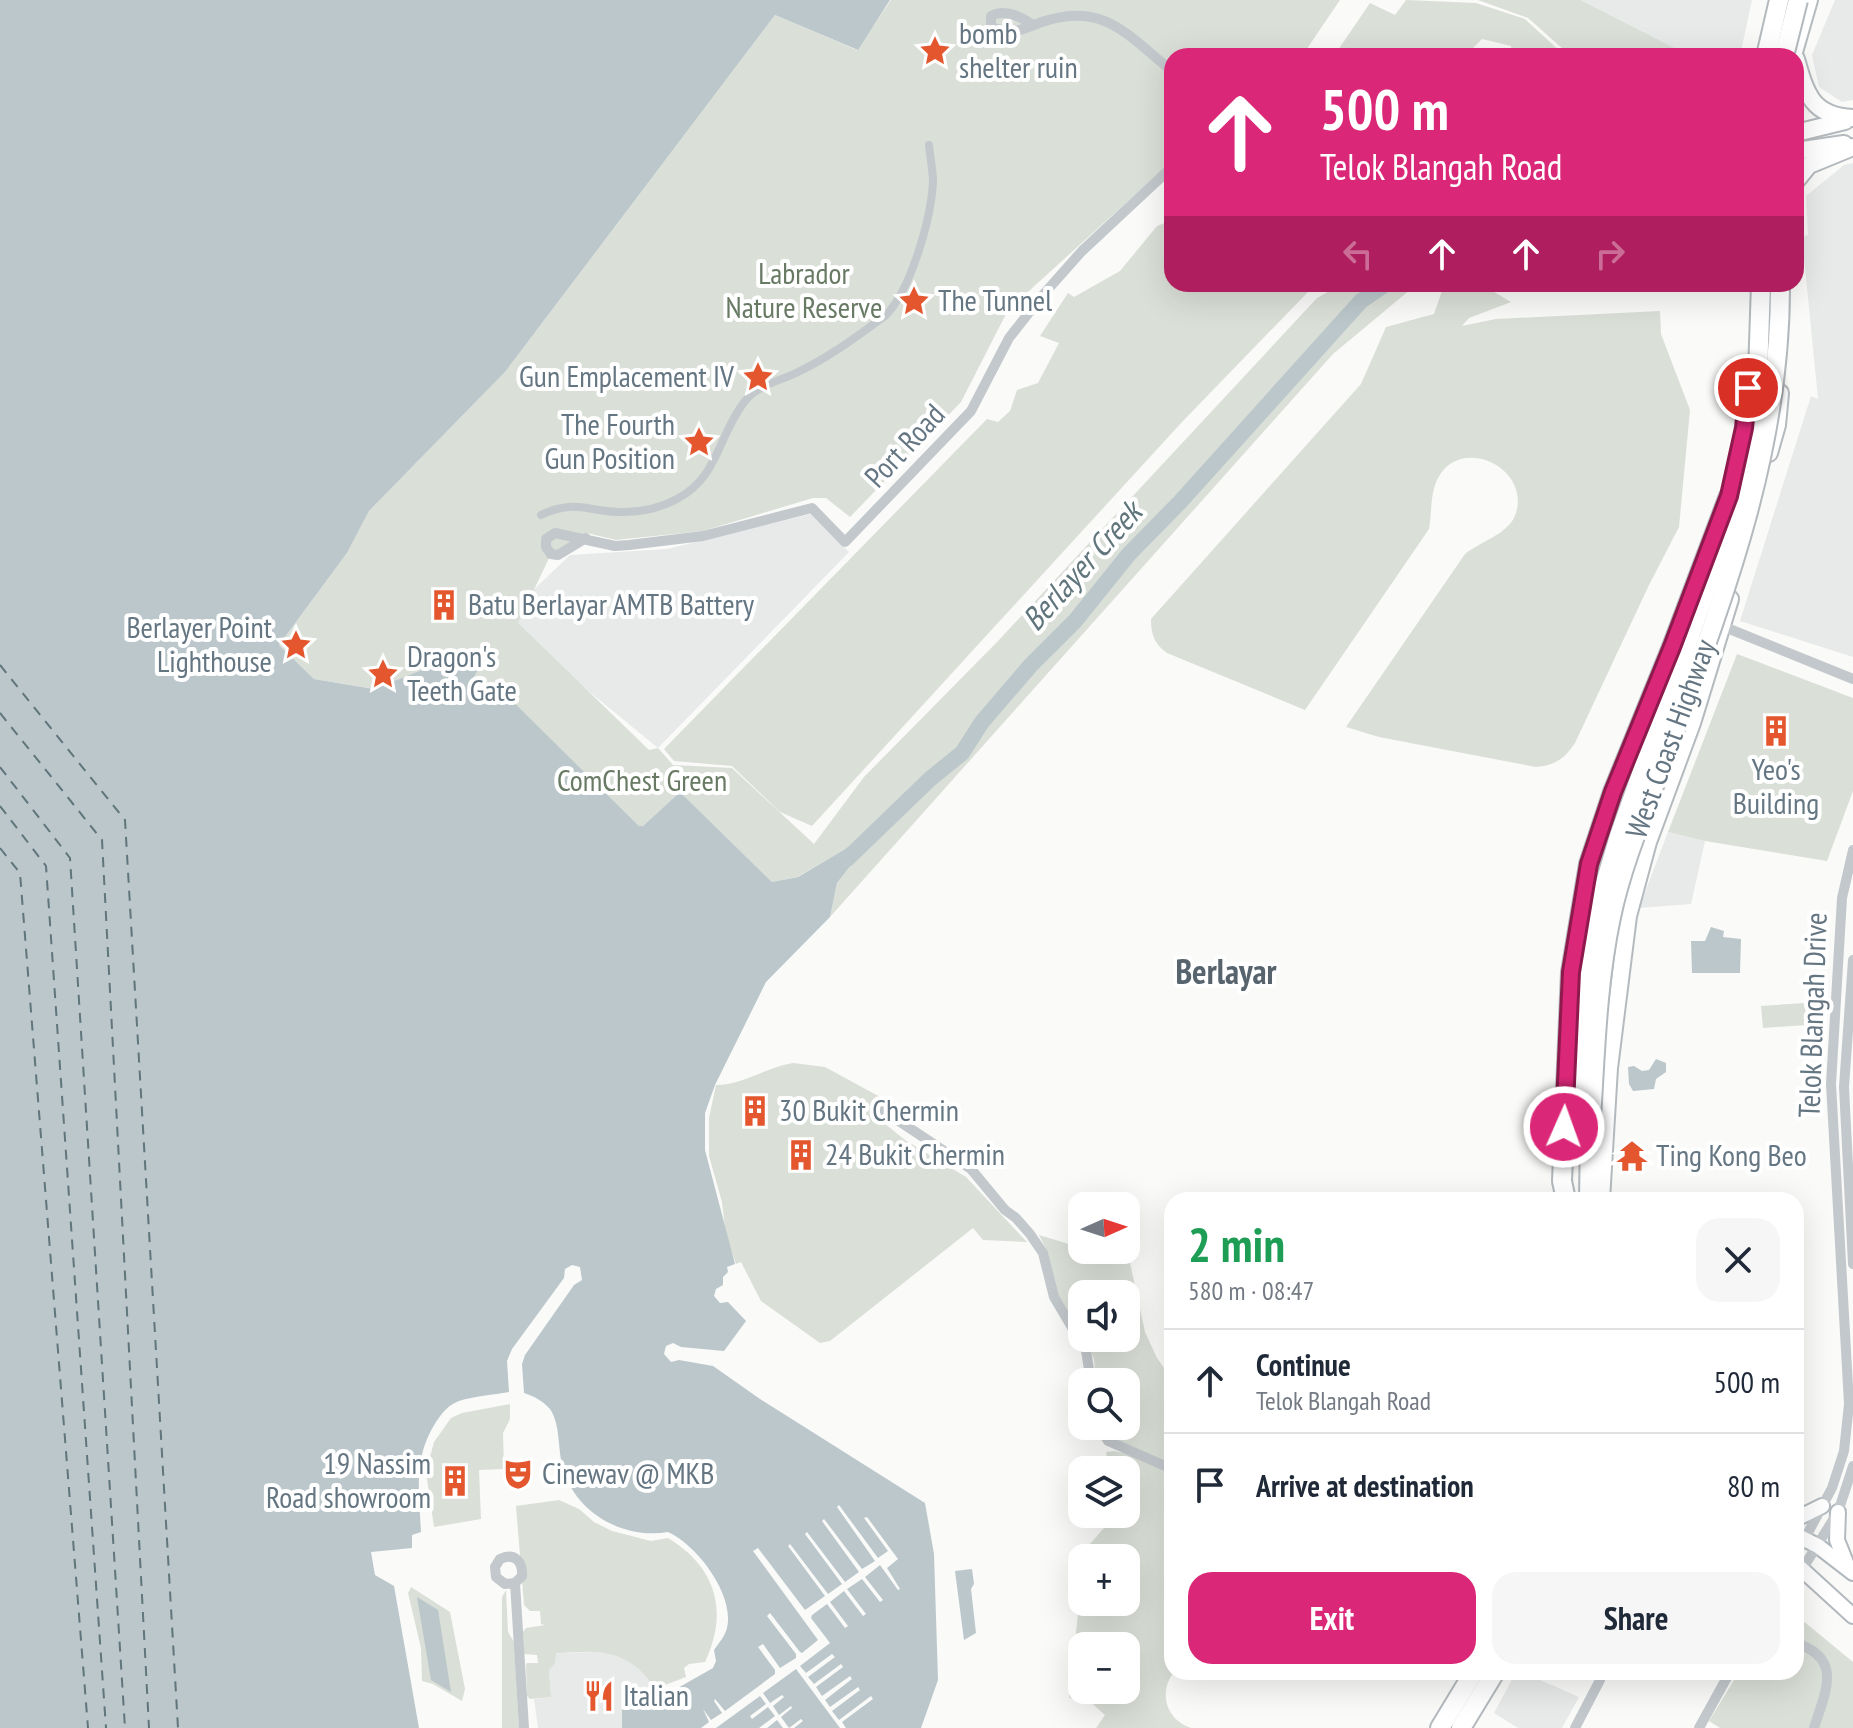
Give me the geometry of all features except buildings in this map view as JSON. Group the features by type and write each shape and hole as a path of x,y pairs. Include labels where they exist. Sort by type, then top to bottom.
{"highway":[{"path":"1765,48 1777,0"},
{"path":"1794,48 1798,0"},
{"name":"West Coast Highway","path":"1569,1192 1587,977 1596,913 1619,836 1726,534 1750,433 1758,373 1761,292"},
{"name":"West Coast Highway","path":"1589,1192 1601,979 1611,916 1634,840 1743,538 1768,434 1782,292"},
{"path":"1565,1192 1562,1181 1567,1019 1578,923 1589,864 1729,496"},
{"path":"1440,1728 1469,1680"},
{"path":"1461,1728 1490,1680"}],"main road":[{"path":"1795,48 1809,0"},
{"path":"1768,48 1800,30"},
{"path":"1804,87 1810,100 1830,115 1853,119"},
{"path":"1804,131 1853,119"},
{"path":"1804,150 1853,145"},
{"path":"1804,171 1809,165 1853,145"},
{"path":"1568,1192 1575,1027 1592,910 1729,496 1744,428 1753,292"},
{"path":"1601,1192 1609,1068 1628,916 1648,842 1692,723 1722,626 1777,425 1783,292"},
{"path":"1748,388 1769,390 1780,401"},
{"path":"1634,783 1656,792 1666,791"},
{"path":"1804,1515 1822,1506"},
{"path":"1838,1512 1837,1540 1851,1571"},
{"path":"1806,1540 1851,1571"},
{"path":"1804,1568 1853,1616"},
{"path":"1430,1728 1459,1680"},
{"path":"1470,1728 1500,1680"}],"street":[{"path":"1033,25 1069,14 1088,14 1107,21 1164,65"},
{"path":"541,515 572,505 622,513 656,509 680,498 702,481 717,458 731,421 752,393 833,353 885,316 910,278 926,223 933,182 929,145"},
{"name":"Port Road","path":"561,533 615,546 703,536 812,508 845,542 971,411 1009,338 1042,296 1082,251 1164,174"},
{"path":"567,549 567,540 561,533 548,536 546,547 556,555 567,549 586,538"},
{"path":"1722,626 1853,679"},
{"name":"Telok Blangah Drive","path":"1806,1540 1832,1488 1844,1451 1849,1404 1831,1072 1842,898 1853,850"},
{"name":"Telok Blangah Drive","path":"1853,960 1844,1087 1853,1264"},
{"path":"884,1111 971,1169 1030,1234 1043,1253 1054,1297 1086,1351 1089,1368"},
{"path":"1835,1189 1851,1188"},
{"path":"1107,1440 1164,1466"},
{"name":"Telok Blangah Drive","path":"1806,1540 1838,1512 1853,1466"},
{"path":"515,1583 524,1728"},
{"path":"1804,1646 1815,1651 1827,1671 1828,1684 1814,1728"},
{"path":"1575,1728 1600,1680"},
{"path":"1699,1728 1726,1680"}],"shaded area":[{"path":"0,0 890,0 858,50 775,15 505,372 369,511 347,553 279,645 314,679 374,689 470,651 489,649 468,688 491,696 497,686 639,826 643,826 680,792 772,882 798,877 859,841 865,847 837,883 830,917 766,982 715,1085 705,1113 705,1150 735,1264 727,1267 723,1285 716,1289 714,1296 720,1303 728,1302 746,1321 724,1351 681,1347 673,1343 666,1346 664,1354 671,1362 679,1360 713,1366 925,1503 934,1554 938,1680 921,1728 622,1728 622,1710 637,1701 669,1693 713,1668 716,1661 714,1650 726,1631 728,1615 711,1572 691,1548 668,1532 633,1531 617,1526 602,1519 576,1496 562,1464 557,1428 550,1409 524,1393 522,1364 525,1355 574,1285 582,1280 580,1267 572,1265 565,1269 564,1278 512,1349 507,1361 509,1392 459,1401 436,1422 421,1462 421,1532 412,1535 412,1548 371,1552 375,1575 394,1586 419,1728 0,1728"},
{"path":"1567,0 1752,0 1742,48 1654,48"},
{"path":"1835,0 1853,0 1853,100 1842,102 1819,87 1812,55"},
{"path":"1853,163 1853,657 1740,621 1811,396 1818,399 1804,257 1804,236 1808,235 1806,196 1844,165"},
{"path":"811,514 849,552 658,748 502,620 570,555 667,549"},
{"path":"1668,832 1705,841 1691,904 1639,908"},
{"path":"1711,927 1724,931 1723,937 1741,939 1740,973 1692,973 1691,941 1705,941"},
{"path":"1656,1059 1666,1063 1666,1072 1656,1079 1654,1089 1633,1091 1629,1084 1628,1067 1649,1070"},
{"path":"972,1569 976,1633 964,1640 955,1571"},
{"path":"417,1597 438,1610 451,1692 431,1680"},
{"path":"555,1653 619,1654 639,1668 657,1688 651,1698 637,1701 622,1728 538,1728 534,1699 551,1697 549,1670"},
{"path":"1512,1680 1540,1680 1579,1697 1562,1728 1518,1728 1494,1713"}],"green space":[{"name":"Labrador Nature Reserve","path":"891,0 1340,0 1307,48 1164,48 1164,168 1008,310 961,402 850,517 826,498 813,498 703,531 616,540 587,533 567,549 551,554 518,623 649,750 658,748 673,765 732,768 814,844 864,777 999,640 1317,298 1328,292 1407,292 1333,354 830,917 837,883 865,847 860,841 797,877 772,882 680,792 643,826 639,826 497,687 491,696 468,688 488,649 470,651 375,689 314,679 279,645 347,553 369,511 505,372 775,15 857,50"},
{"path":"1406,0 1476,3 1525,19 1556,48 1511,48 1482,39 1473,48 1339,48 1370,3 1395,15"},
{"path":"1478,0 1580,0 1674,48 1562,48 1528,18"},
{"path":"1164,223 1164,292 1307,292 1182,422 812,826 780,812 732,766 674,761 664,749 987,419 998,422 1010,411 1017,390 1038,383 1059,343 1040,336 1068,293 1074,297 1120,271 1157,226"},
{"path":"1442,292 1494,292 1511,302 1469,318 1462,326 1496,319 1660,311 1661,334 1690,410 1679,527 1575,743 1559,760 1543,766 1379,737 1346,727 1465,554 1498,534 1514,518 1518,500 1514,485 1505,472 1477,458 1461,459 1448,466 1437,480 1429,529 1305,710 1167,653 1154,638 1151,619 1361,384 1386,327 1434,314"},
{"path":"1737,654 1853,698 1853,791 1827,861 1668,832"},
{"path":"1805,1003 1807,1025 1763,1028 1761,1006"},
{"path":"793,1063 825,1067 882,1098 884,1123 905,1140 966,1177 1027,1242 983,1240 973,1228 830,1341 820,1343 761,1301 741,1262 736,1264 726,1236 722,1202 709,1156 709,1118 716,1085"},
{"path":"1039,1235 1068,1244 1068,1264 1130,1264 1134,1280 1068,1280 1068,1312 1058,1295 1048,1253"},
{"path":"1140,1309 1145,1332 1164,1368 1164,1461 1118,1440 1140,1440 1140,1368 1095,1368 1091,1352 1140,1352"},
{"path":"510,1404 510,1419 503,1433 504,1469 479,1470 481,1519 434,1527 426,1472 434,1442 451,1418"},
{"path":"1114,1451 1134,1456 1107,1456 1106,1452"},
{"path":"1140,1458 1164,1468 1164,1680 1169,1680 1166,1696 1170,1712 1191,1728 1096,1728 1105,1715 1093,1704 1140,1704 1140,1632 1076,1632 1078,1616 1140,1616 1140,1544 1090,1544 1104,1528 1140,1528"},
{"path":"559,1500 612,1531 651,1541 668,1538 697,1562 714,1592 716,1608 716,1625 705,1662 689,1664 684,1668 686,1677 657,1688 638,1668 616,1656 597,1652 556,1653 555,1663 549,1670 551,1697 530,1699 527,1696 526,1665 538,1663 537,1655 524,1654 523,1632 526,1628 545,1625 541,1624 540,1611 530,1611 524,1605 516,1506"},
{"path":"411,1587 450,1612 465,1689 462,1701 422,1681 421,1648 408,1593"},
{"path":"506,1590 508,1632 514,1642 519,1728 502,1728 502,1597"},
{"path":"1804,1622 1853,1662 1853,1728 1720,1728 1709,1721 1734,1680 1804,1680"}],"pier":[{"path":"839,1505 878,1558 888,1551 864,1518 867,1517 898,1559 887,1568 900,1589 880,1565 865,1577 883,1600 880,1602 862,1579 847,1589 866,1614 863,1616 844,1591 830,1602 848,1626 845,1628 827,1604 812,1615 811,1618 830,1643 800,1666 806,1673 832,1654 835,1657 808,1677 814,1684 841,1664 843,1667 816,1687 822,1696 850,1676 852,1679 825,1700 830,1707 858,1687 860,1690 832,1711 839,1720 871,1696 873,1699 842,1722 846,1728 840,1728 796,1669 763,1693 770,1703 782,1695 784,1697 773,1706 779,1715 791,1706 781,1717 789,1728 783,1728 777,1720 767,1728 759,1728 775,1716 768,1707 752,1719 750,1716 766,1704 760,1696 716,1728 701,1728 709,1722 703,1709 711,1720 722,1713 715,1699 725,1711 775,1674 758,1647 763,1644 780,1668 796,1658 767,1616 770,1613 800,1652 818,1640 753,1551 758,1548 805,1610 825,1596 788,1546 790,1544 828,1594 842,1584 805,1534 807,1532 845,1582 859,1572 822,1521 824,1519 862,1569 875,1561 837,1507"}],"waterway":[{"name":"Berlayer Creek","path":"847,859 930,779 962,753 982,722 1030,666 1075,621 1129,554 1180,502 1361,301 1374,292"}],"ferry route":[{"path":"0,665 125,820 178,1728"},
{"path":"0,713 102,840 149,1728"},
{"path":"0,767 70,858 125,1728"},
{"path":"0,806 46,866 106,1728"},
{"path":"0,848 20,873 88,1728"}],"place":[{"name":"bomb shelter ruin","path":"935,51"},
{"name":"The Tunnel","path":"914,301"},
{"name":"Gun Emplacement IV","path":"758,377"},
{"name":"The Fourth Gun Position","path":"699,442"},
{"name":"Batu Berlayar AMTB Battery","path":"444,605"},
{"name":"Berlayer Point Lighthouse","path":"296,645"},
{"name":"Dragon's Teeth Gate","path":"383,674"},
{"name":"Yeo's Building","path":"1776,731"},
{"name":"30 Bukit Chermin","path":"755,1111"},
{"name":"24 Bukit Chermin","path":"801,1155"},
{"name":"Ting Kong Beo","path":"1632,1156"},
{"name":"Cinewav @ MKB","path":"518,1474"},
{"name":"19 Nassim Road showroom","path":"455,1481"},
{"name":"Italian","path":"599,1696"}],"district":[{"name":"Berlayar","path":"1226,972"}],"route":[{"path":"1564,1127 1571,972 1589,864 1613,792 1729,496 1744,428 1748,388"}],"park label":[{"name":"ComChest Green","path":"642,781"}]}
